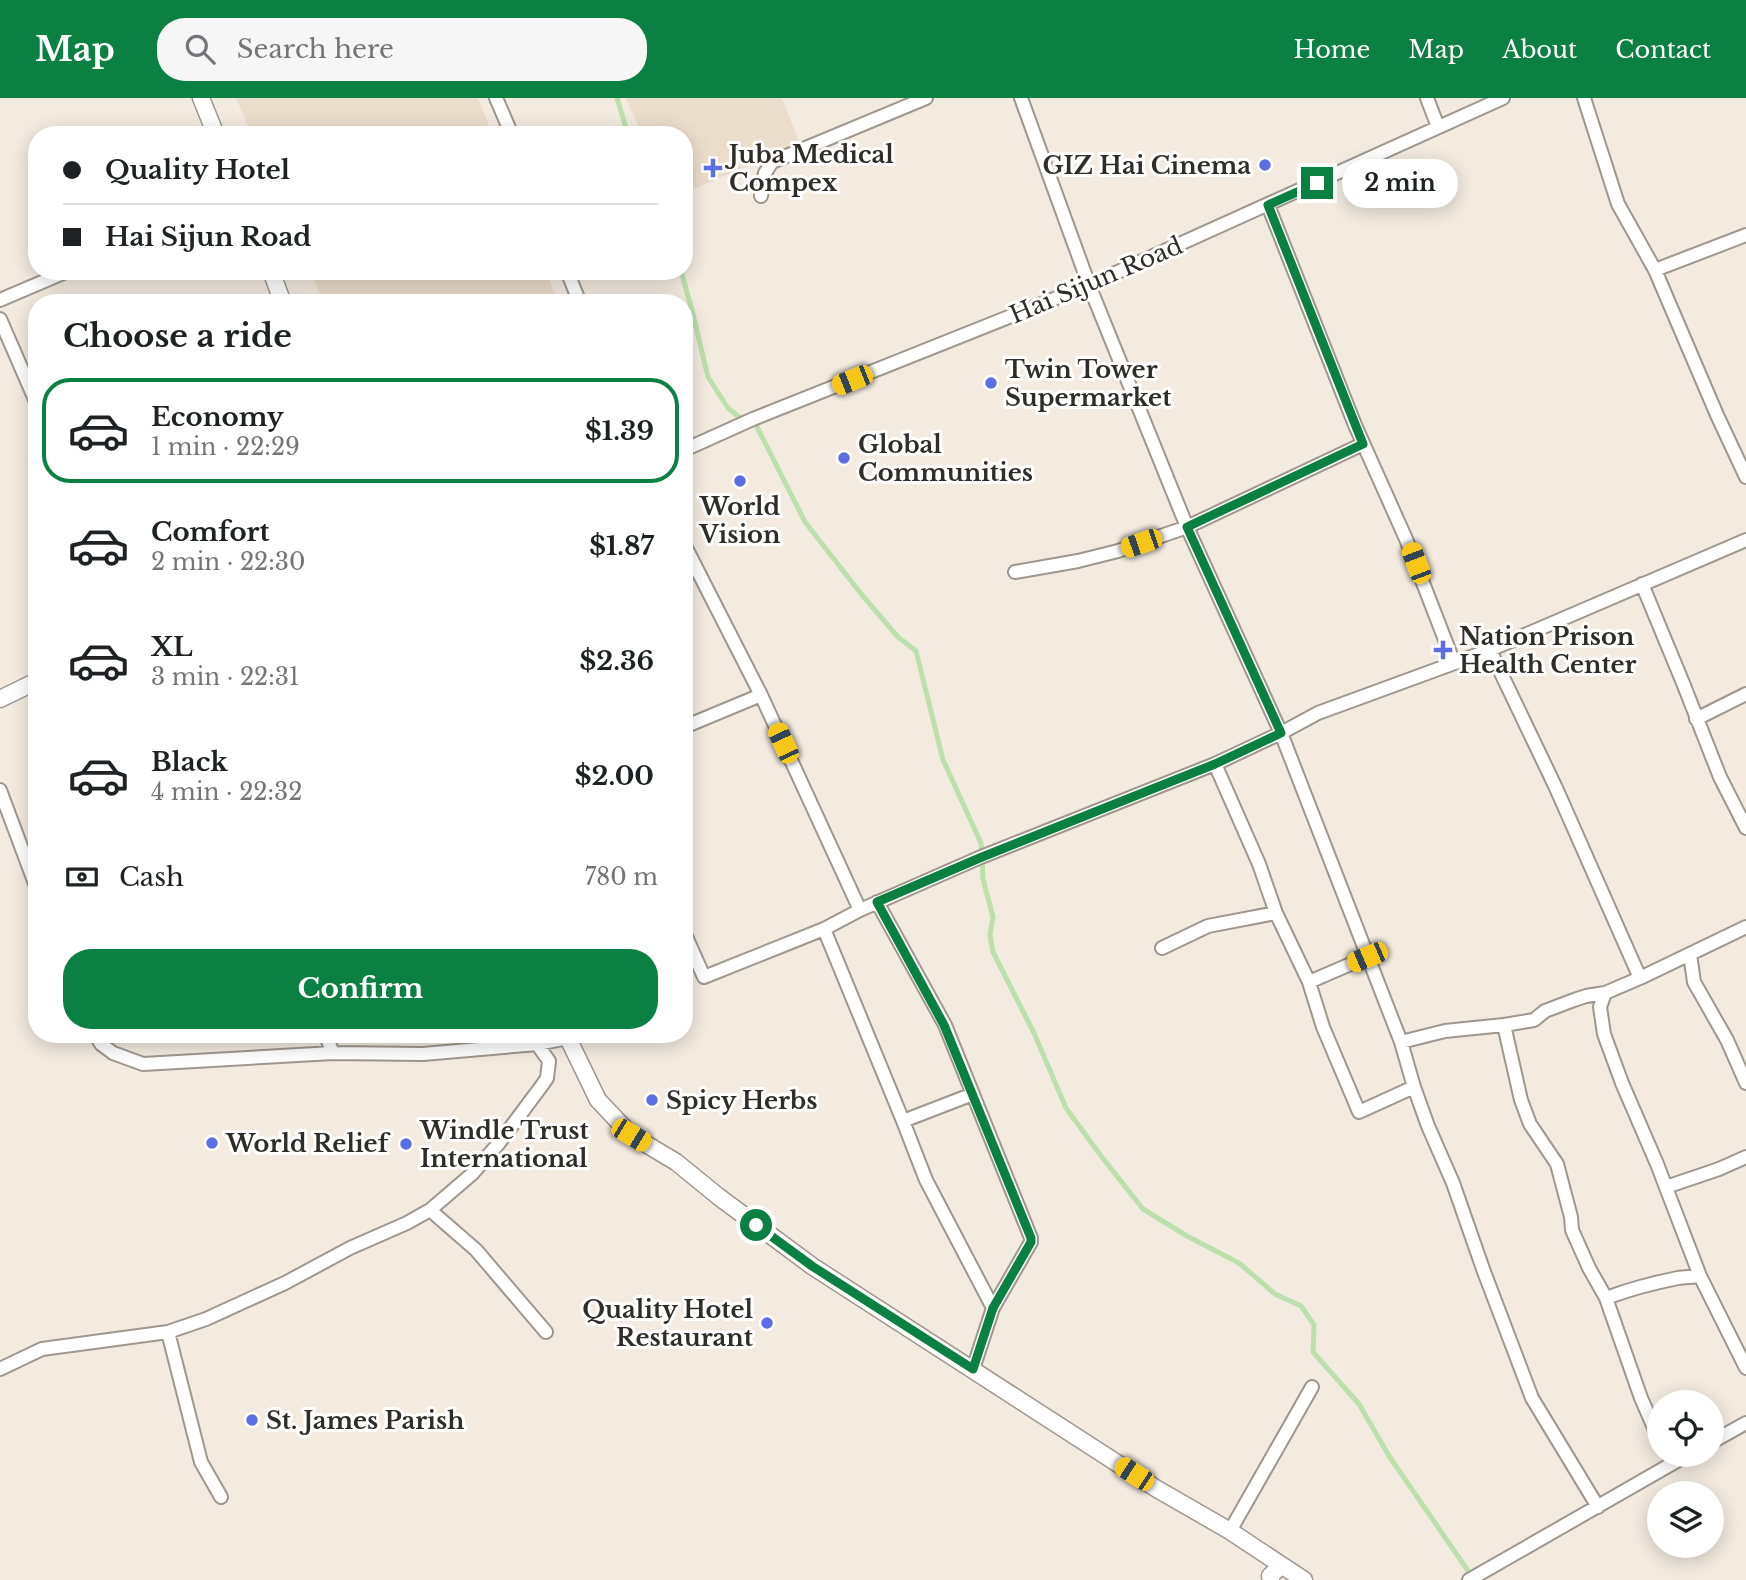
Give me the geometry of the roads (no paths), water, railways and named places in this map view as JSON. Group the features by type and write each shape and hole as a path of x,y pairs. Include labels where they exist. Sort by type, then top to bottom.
{"street":[{"path":"201,98 212,126"},
{"path":"496,98 508,126"},
{"path":"761,197 765,173 772,162 926,98"},
{"path":"1021,98 1089,285 1187,527 1281,733 1401,1042 1428,1126 1453,1184 1532,1398 1598,1507"},
{"path":"1427,98 1437,127"},
{"name":"Hai Sijun Road","path":"693,446 1089,285 1503,98"},
{"path":"1584,98 1618,204 1654,270 1746,477"},
{"path":"1268,205 1363,444 1406,538 1454,663"},
{"path":"1654,270 1746,235"},
{"path":"0,300 47,280"},
{"path":"0,319 28,383"},
{"path":"1015,572 1118,551 1187,527 1363,444"},
{"path":"693,952 704,977 824,929 860,909 982,857 1215,764 1318,713 1490,650 1746,540"},
{"path":"693,562 761,695 860,909"},
{"path":"1642,584 1720,777 1746,828"},
{"path":"1490,650 1553,781 1640,978"},
{"path":"0,699 28,685"},
{"path":"1696,719 1746,694"},
{"path":"693,723 761,695"},
{"path":"1215,764 1259,864 1276,913 1309,982 1323,1027 1359,1112 1414,1087"},
{"path":"0,790 28,851"},
{"path":"877,902 944,1025 1031,1238 993,1308 973,1369"},
{"path":"1162,948 1208,926 1276,913"},
{"path":"1401,1042 1445,1031 1534,1020 1545,1011 1586,996 1605,993 1640,978 1746,927"},
{"path":"824,929 926,1180 993,1308"},
{"path":"1690,954 1694,982 1727,1040 1746,1083"},
{"path":"1309,982 1367,957"},
{"path":"1605,993 1600,1007 1604,1034 1622,1083 1700,1276 1746,1368"},
{"path":"1504,1025 1521,1100 1530,1125 1557,1164 1572,1230 1606,1298 1647,1412"},
{"path":"100,1043 113,1053 143,1064 333,1053 423,1054 541,1043"},
{"path":"329,1043 333,1053"},
{"path":"570,1043 598,1100 631,1135 676,1161 719,1197 812,1266 1157,1489 1230,1531 1304,1580"},
{"path":"0,1368 41,1349 168,1332 206,1319 285,1283 430,1210 472,1174 499,1143 547,1078 550,1061 537,1044"},
{"path":"903,1121 973,1094"},
{"path":"1666,1187 1746,1157"},
{"path":"430,1210 476,1250 546,1332"},
{"path":"1606,1298 1629,1289 1681,1277 1700,1276"},
{"path":"168,1332 201,1462 221,1497"},
{"path":"1230,1531 1312,1387"},
{"path":"1724,1435 1746,1423"},
{"path":"1469,1580 1598,1507 1657,1467"},
{"path":"1271,1580 1270,1576 1281,1566"}],"waterway":[{"path":"617,98 625,126"},
{"path":"684,280 687,294"},
{"path":"693,314 708,377 728,408 740,418 753,419 805,522 898,637 916,651 943,760 981,843 983,879 993,917 990,935 993,952 1034,1033 1066,1108 1143,1209 1239,1263 1275,1294 1301,1306 1314,1325 1313,1352 1359,1404 1389,1456 1473,1578"}],"place":[{"name":"GIZ Hai Cinema","path":"1265,165"},
{"name":"Juba Medical Compex","path":"713,168"},
{"name":"Twin Tower Supermarket","path":"991,383"},
{"name":"Global Communities","path":"844,458"},
{"name":"World Vision","path":"740,481"},
{"name":"Nation Prison Health Center","path":"1443,650"},
{"name":"Spicy Herbs","path":"652,1100"},
{"name":"World Relief","path":"212,1143"},
{"name":"Windle Trust International","path":"406,1144"},
{"name":"Quality Hotel Restaurant","path":"767,1323"},
{"name":"St. James Parish","path":"252,1420"}]}
